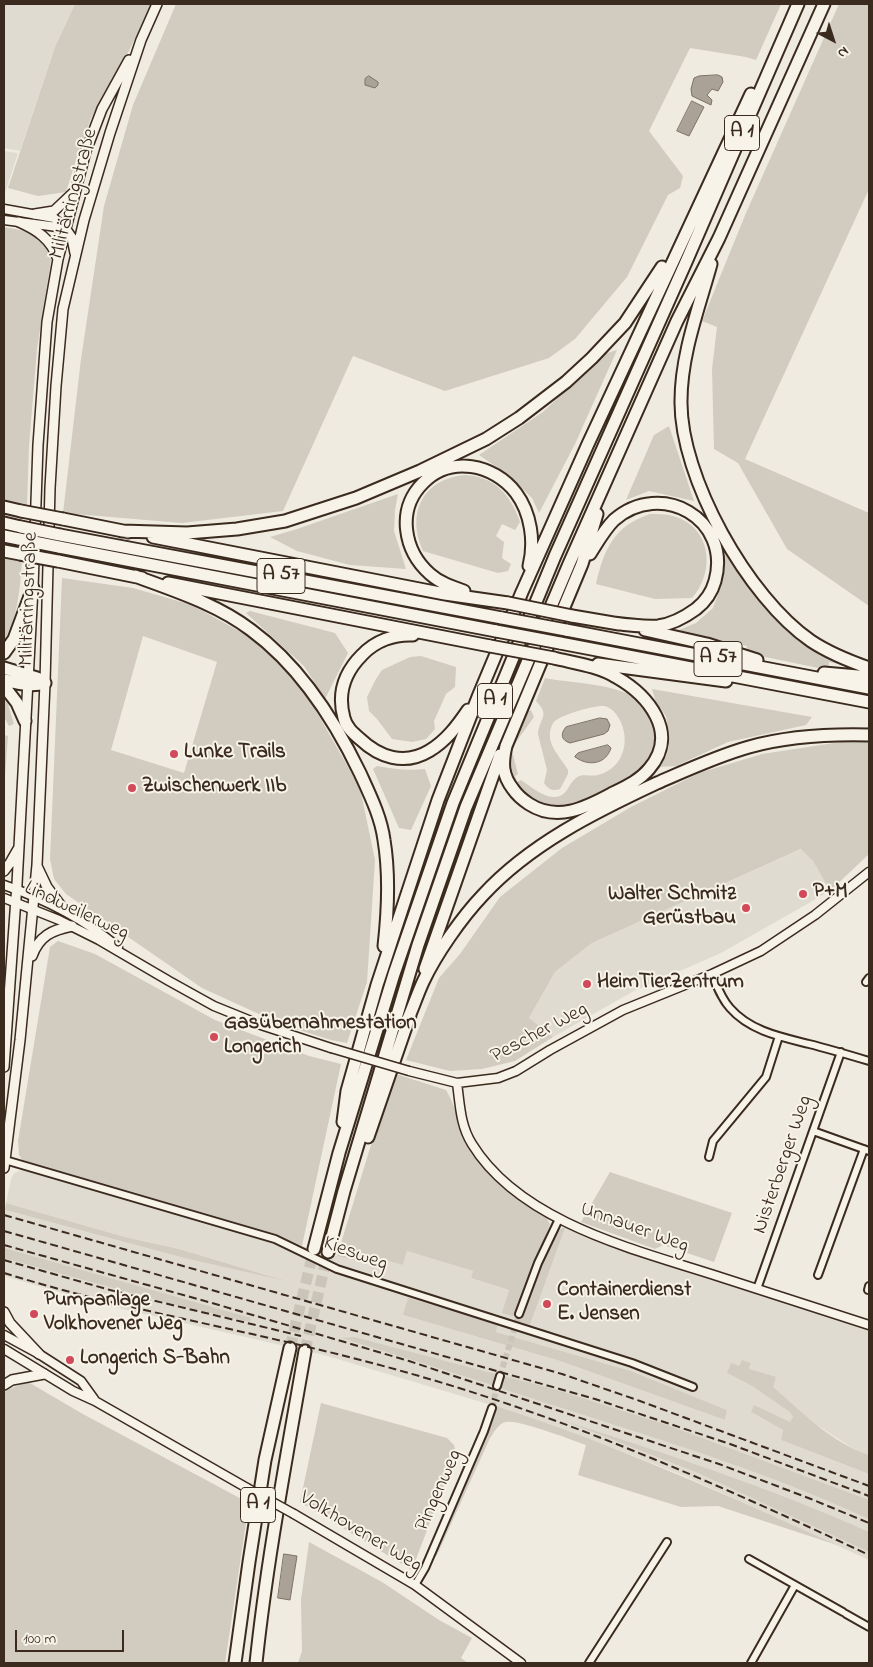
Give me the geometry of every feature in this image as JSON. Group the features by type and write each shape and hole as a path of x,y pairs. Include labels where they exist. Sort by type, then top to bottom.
{"highway":[{"path":"339,1153 347,1091 377,985 438,800 478,697 522,592 588,444 793,4"},
{"name":"A 1","path":"314,1249 339,1153 394,974 453,803 555,556 798,4"},
{"name":"A 1","path":"328,1252 344,1191 418,945 466,807 569,564 677,321 718,238 824,4"},
{"path":"122,531 196,532 238,529 285,521 356,498 420,471 486,439 519,418 566,382 626,323 655,281 684,228 694,214"},
{"path":"718,238 683,372 681,401 684,433 692,465 722,534 735,557 767,600 787,621 811,641 833,653 869,668"},
{"path":"482,598 448,586 432,576 415,556 408,538 406,518 409,505 415,493 423,482 437,473 451,468 477,466 490,471 502,478 519,497 529,522 532,548 522,592"},
{"path":"554,658 604,671 616,677 644,697 658,718 661,741 659,754 642,776 589,806 563,813 549,812 536,808 516,793 507,782 502,760 506,746 582,564 613,466"},
{"path":"565,603 603,533 614,520 630,509 647,503 678,506 692,514 705,526 716,550 718,561 716,576 708,596 699,606 674,622 659,626 613,623"},
{"path":"4,507 445,594 482,598 613,623 707,644 759,661 822,673 869,677"},
{"name":"A 57","path":"4,523 59,541 496,631 869,702"},
{"name":"A 57","path":"4,536 19,539 59,541 502,618 869,688"},
{"path":"4,551 554,658 726,681 775,684"},
{"path":"135,576 196,599 250,629 272,646 296,671 334,724 371,796 384,840 388,880 388,916 377,985"},
{"path":"4,653 14,639 33,588"},
{"path":"447,637 394,636 368,649 353,664 347,674 343,687 344,718 350,731 371,750 386,756 414,757 427,752 444,741 478,697"},
{"path":"4,668 28,680 35,686 45,683"},
{"path":"344,1191 360,1160 474,826 502,751 538,669"},
{"path":"4,680 28,680"},
{"path":"4,686 17,703 25,721"},
{"path":"407,1021 424,981 461,923 482,896 504,874 531,852 634,794 701,764 734,752 805,736 869,736"},
{"name":"A 1","path":"235,1663 265,1460 290,1348"},
{"name":"A 1","path":"256,1663 259,1632 305,1351"}],"main road":[{"name":"Militärringstraße","path":"4,1067 17,889 33,588 36,471 48,322 58,259 86,151 102,109 140,40 156,4"},
{"name":"Militärringstraße","path":"4,1164 28,968 37,865 45,683 50,488 63,309 83,223 140,40"},
{"path":"35,214 54,211 75,192"},
{"path":"19,222 48,239 58,259"},
{"path":"65,228 75,228 83,223"},
{"path":"65,228 72,238 75,254"},
{"path":"4,870 19,846"},
{"path":"37,865 47,887 64,910"},
{"path":"28,968 35,949 43,936 59,928 72,926"},
{"path":"4,1312 10,1323 40,1354"},
{"path":"4,1385 12,1380 44,1374"}],"street":[{"path":"4,209 54,218 65,228"},
{"path":"4,220 65,228"},
{"name":"Pescher Weg","path":"457,1082 498,1078 516,1071 623,1010 712,974 762,951 815,916 869,872"},
{"name":"Lindweilerweg","path":"4,885 64,910 103,934 133,959"},
{"name":"Lindweilerweg","path":"4,898 72,926 214,1006 261,1025 331,1048 409,1071 457,1082"},
{"path":"712,974 724,1000 737,1015 757,1029 869,1061"},
{"path":"709,1157 713,1141 766,1077 779,1036"},
{"name":"Nisterberger Weg","path":"757,1289 841,1052"},
{"name":"Unnauer Weg","path":"457,1082 460,1114 472,1144 497,1176 533,1204 588,1233 869,1326"},
{"path":"813,1131 866,1150 818,1275"},
{"name":"Kiesweg","path":"4,1164 276,1239 337,1269 632,1363 693,1387"},
{"path":"519,1314 538,1263 559,1219"},
{"name":"Volkhovener Weg","path":"4,1335 40,1354 81,1381 95,1401"},
{"name":"Volkhovener Weg","path":"4,1350 294,1514 415,1585 521,1663"},
{"path":"497,1386 500,1376"},
{"name":"Pingenweg","path":"415,1585 428,1560 484,1431 492,1408"},
{"path":"589,1663 667,1542"},
{"path":"749,1559 869,1628"},
{"path":"751,1663 795,1585"}],"shaded area":[{"path":"4,4 75,4 55,47 20,151 4,148"},
{"path":"75,4 151,4 130,49 91,118 66,192 38,196 8,188 55,47"},
{"path":"176,4 781,4 756,60 690,48 649,131 683,176 680,188 668,195 627,277 575,339 549,358 445,391 353,356 283,511 182,523 63,513 81,359 104,206 133,105"},
{"path":"839,4 869,4 869,189 745,459 869,513 869,606 787,549 738,463 714,449 712,369 717,327 702,321 746,213"},
{"path":"718,75 722,77 723,82 718,91 712,89 707,95 712,100 711,105 692,96 691,89 694,78"},
{"path":"369,76 378,82 375,88 365,85 365,79"},
{"path":"692,101 704,107 689,136 677,131"},
{"path":"4,151 18,153 4,196"},
{"path":"4,227 28,232 40,238 45,244 51,260 37,349 29,446 27,506 4,502"},
{"path":"617,350 575,444 539,513 532,498 508,475 479,455 543,412 604,354"},
{"path":"669,426 694,501 649,491 626,500 654,435"},
{"path":"465,475 475,476 493,483 512,503 520,522 515,530 502,524 496,536 504,542 502,558 511,564 508,571 498,573 423,551 416,524 417,512 422,501 428,491 438,483"},
{"path":"398,494 394,531 406,569 350,565 297,551 270,537 297,529"},
{"path":"650,514 670,515 686,521 702,539 707,563 700,587 692,598 655,599 596,584 603,560 612,540 628,525"},
{"path":"719,536 734,563 759,598 849,665 829,662 828,670 746,653 747,646 679,633 679,630 696,623 713,608 721,586 723,559 717,537"},
{"path":"4,556 22,559 16,609 6,637 10,640 4,649"},
{"path":"62,578 133,588 192,605 248,636 291,673 307,695 360,788 375,860 367,982 347,1043 283,1025 202,988 66,894 54,879 50,859","holes":["143,636 217,662 184,773 111,750"]},
{"path":"250,611 335,633 348,653 325,699 304,666 246,613"},
{"path":"421,656 456,667 455,687 446,694 434,721 435,729 426,739 412,742 392,739 369,711 367,697 382,670 410,657"},
{"path":"545,678 612,688 637,700 649,716 654,730 654,743 651,754 644,763 625,779 587,799 571,805 550,806 526,796 515,782 509,766 511,749 526,712 531,710 534,717 516,742 512,751 518,774 515,776 517,782 521,780 546,796 555,797 563,794 573,780 578,777 598,775 607,771 615,765 624,750 624,731 621,722 609,708 604,706 593,707 563,716 553,723 550,730 550,738 553,748 568,770 568,774 560,789 553,790 547,787 544,783 547,770 538,734 543,710 536,701"},
{"path":"652,689 812,717 806,725 728,742 676,766 660,767 668,752 669,736 666,716 656,702"},
{"path":"4,699 7,701 14,724 9,726 4,717"},
{"path":"600,718 607,719 610,725 608,731 604,734 570,743 563,738 562,734 566,727"},
{"path":"4,735 8,736 4,791"},
{"path":"847,741 869,742 869,854 830,891 813,861 801,849 592,943 555,972 529,1018 553,1037 515,1061 482,1069 450,1071 406,1060 439,978 460,954 500,897 562,848 631,807 699,773 762,754"},
{"path":"608,745 611,748 609,753 601,761 591,763 575,757 578,753"},
{"path":"377,766 413,770 425,769 431,786 411,830 399,828 373,769"},
{"path":"802,849 813,861 830,891 721,953 634,991 553,1037 529,1018 555,972 592,943"},
{"path":"58,941 95,954 215,1020 309,1056 341,1064 302,1246 24,1163 19,1155 18,1141 50,947"},
{"path":"393,1073 446,1090 468,1144 475,1156 493,1176 513,1194 546,1217 550,1224 515,1317 502,1313 509,1290 471,1278 473,1271 407,1251 403,1265 358,1253 356,1261 337,1256"},
{"path":"24,1169 355,1261 358,1253 403,1265 407,1251 473,1271 471,1278 509,1290 503,1313 515,1317 519,1322 530,1325 565,1228 869,1329 869,1455 857,1451 814,1423 749,1369 751,1363 739,1366 727,1373 752,1386 790,1411 793,1417 791,1422 751,1412 783,1430 781,1440 869,1474 869,1560 682,1475 508,1410 324,1355 105,1305 4,1276 4,1210 184,1258 276,1278 179,1249 125,1237 6,1203 14,1173","holes":["403,1315 498,1324 496,1332 631,1371 727,1410 725,1420 560,1361"]},
{"path":"610,1172 732,1213 714,1262 663,1245 655,1249 581,1222"},
{"path":"6,1203 125,1237 179,1249 286,1281 184,1258 5,1210"},
{"path":"565,1228 530,1325 519,1322 540,1264 557,1231"},
{"path":"4,1248 251,1318 250,1322 172,1304 4,1258"},
{"path":"408,1298 498,1324 496,1332 631,1371 727,1410 725,1420 560,1361 403,1315"},
{"path":"354,1337 495,1374 492,1385 342,1338"},
{"path":"742,1360 751,1363 749,1369 776,1377 773,1387 830,1435 855,1450 869,1455 869,1474 781,1440 783,1430 751,1412 754,1405 790,1422 793,1417 790,1412 752,1386 727,1373 731,1363 739,1366"},
{"path":"504,1376 557,1390 667,1425 869,1500 869,1519 824,1499 733,1464 500,1388"},
{"path":"24,1383 30,1383 81,1413 249,1503 225,1663 4,1663 4,1393"},
{"path":"321,1403 447,1438 454,1445 456,1453 412,1570 300,1502"},
{"path":"496,1406 626,1453 837,1545 718,1506 681,1507 578,1475 586,1445 533,1427 506,1422 499,1426 490,1438 437,1555 430,1563"},
{"path":"565,1421 718,1472 832,1516 869,1532 869,1552 698,1473"},
{"path":"309,1542 382,1582 439,1620 472,1638 461,1658 468,1663 298,1663 302,1651 301,1600"},
{"path":"284,1554 297,1556 290,1600 278,1598"}],"tunnel":[{"path":"290,1348 314,1249"},
{"path":"305,1351 328,1252"},
{"path":"500,1376 519,1314"},
{"path":"492,1408 497,1386"}],"railway":[{"path":"4,1215 562,1374 869,1486"},
{"path":"4,1231 595,1399 730,1444 869,1496"},
{"path":"4,1245 212,1303 409,1361 719,1464 869,1523"},
{"path":"4,1260 110,1290 301,1336"},
{"path":"4,1273 65,1291 364,1361 465,1390 583,1431 641,1454 869,1555"}],"place":[{"name":"Lunke Trails","path":"174,754"},
{"name":"Zwischenwerk IIb","path":"132,788"},
{"name":"P+M","path":"803,894"},
{"name":"Walter Schmitz Gerüstbau","path":"746,908"},
{"name":"HeimTierZentrum","path":"587,984"},
{"name":"Gasübernahmestation Longerich","path":"214,1037"},
{"name":"Containerdienst E. Jensen","path":"547,1304"},
{"name":"Pumpanlage Volkhovener Weg","path":"34,1314"},
{"name":"Longerich S-Bahn","path":"70,1360"}]}
